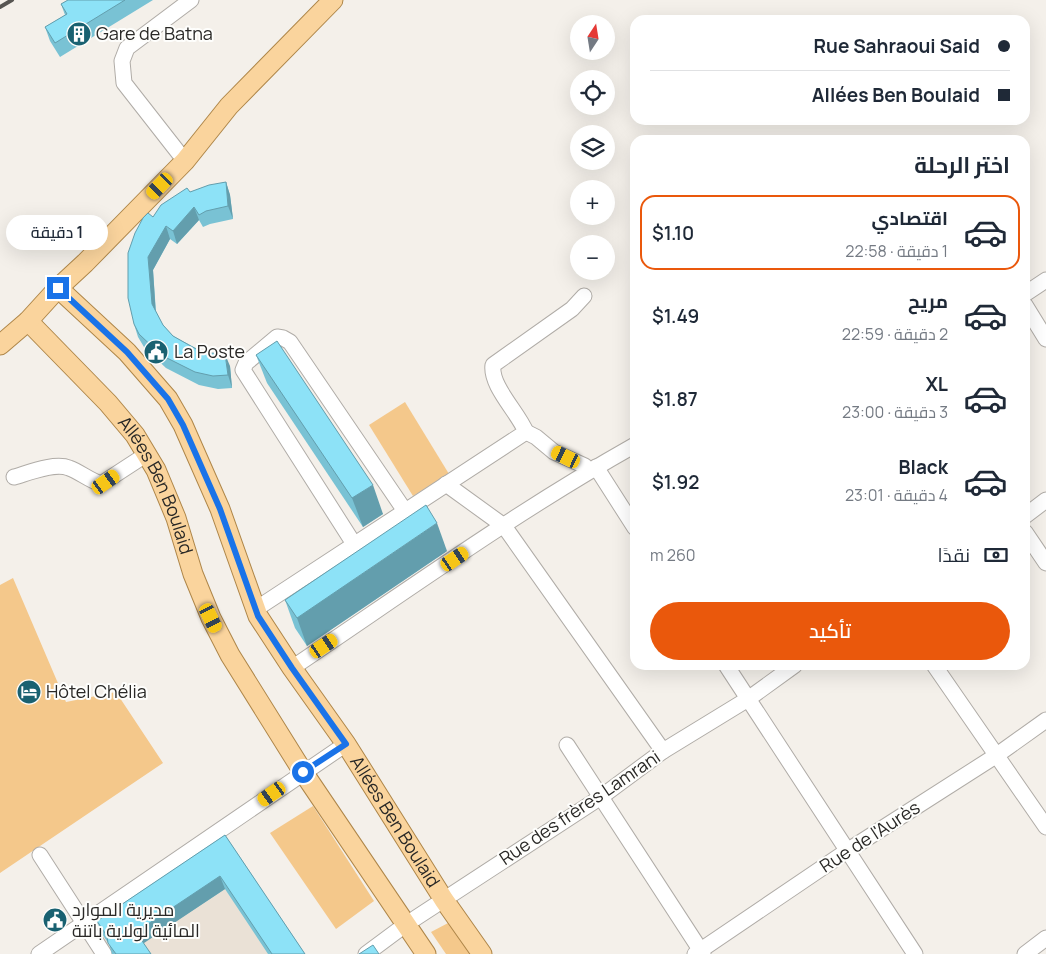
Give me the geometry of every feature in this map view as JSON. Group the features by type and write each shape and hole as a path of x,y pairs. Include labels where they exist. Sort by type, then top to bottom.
{"main road":[{"path":"0,345 28,321 58,288 86,263 185,161 229,106 333,0"},
{"name":"Allées Ben Boulaid","path":"58,288 127,352 168,399 183,425 220,509 258,616 346,744 444,900 482,954"},
{"name":"Allées Ben Boulaid","path":"28,321 108,403 135,435 147,454 156,470 176,518 193,574 215,626 230,655 251,692 303,772 426,954"}],"street":[{"path":"185,161 124,82 122,61 127,48 191,0"},
{"path":"1030,291 1046,280"},
{"path":"584,296 572,309 493,364 492,372 526,432 536,437 554,452 590,467 630,521"},
{"path":"1030,313 1046,339"},
{"path":"354,544 243,370 246,363 277,337 290,342 405,511"},
{"path":"256,609 526,432"},
{"path":"292,668 590,467 630,447"},
{"path":"14,477 47,468 68,467 91,481 101,484 147,454"},
{"path":"446,484 504,526 663,751"},
{"path":"1030,512 1046,500"},
{"path":"1030,539 1046,563"},
{"path":"729,670 915,954"},
{"name":"Rue des frères Lamrani","path":"366,954 406,925 601,797 663,751 748,698 788,670"},
{"path":"938,670 1046,827"},
{"name":"Rue de l'Aurès","path":"699,953 847,851 997,755 1046,720"},
{"path":"39,954 346,744"},
{"path":"567,745 699,953"},
{"path":"40,855 104,954"},
{"path":"1025,954 1046,938"}],"shaded area":[{"path":"405,402 449,474 413,496 369,425"},
{"path":"13,578 66,702 116,692 163,763 0,873 0,585"},
{"path":"313,806 374,901 336,929 270,833"},
{"path":"229,848 301,954 112,954 99,935"},
{"path":"450,922 474,954 446,954 431,932"}],"building":[{"path":"68,0 125,0 55,43 45,27 67,14 61,4"},
{"path":"226,182 228,206 206,211 199,215 194,207 173,231 166,226 148,257 152,304 163,325 173,336 196,349 225,354 228,375 213,376 195,372 161,355 139,334 134,324 128,298 128,253 135,233 148,213 153,217 161,205 187,188 190,192 209,185"},
{"path":"277,341 373,485 352,498 256,355"},
{"path":"426,505 437,523 297,618 285,600"},
{"path":"225,835 305,954 272,954 220,876 136,932 151,954 116,954 97,921"},
{"path":"373,945 379,954 359,954"}],"railway":[{"path":"0,7 12,0"}],"place":[{"name":"Gare de Batna","path":"79,34"},
{"name":"La Poste","path":"156,352"},
{"name":"Hôtel Chélia","path":"29,692"},
{"name":"مديرية الموارد المائية لولاية باتنة","path":"55,920"}],"route":[{"path":"58,288 127,352 168,399 183,425 220,509 258,616 346,744 303,772"}]}
